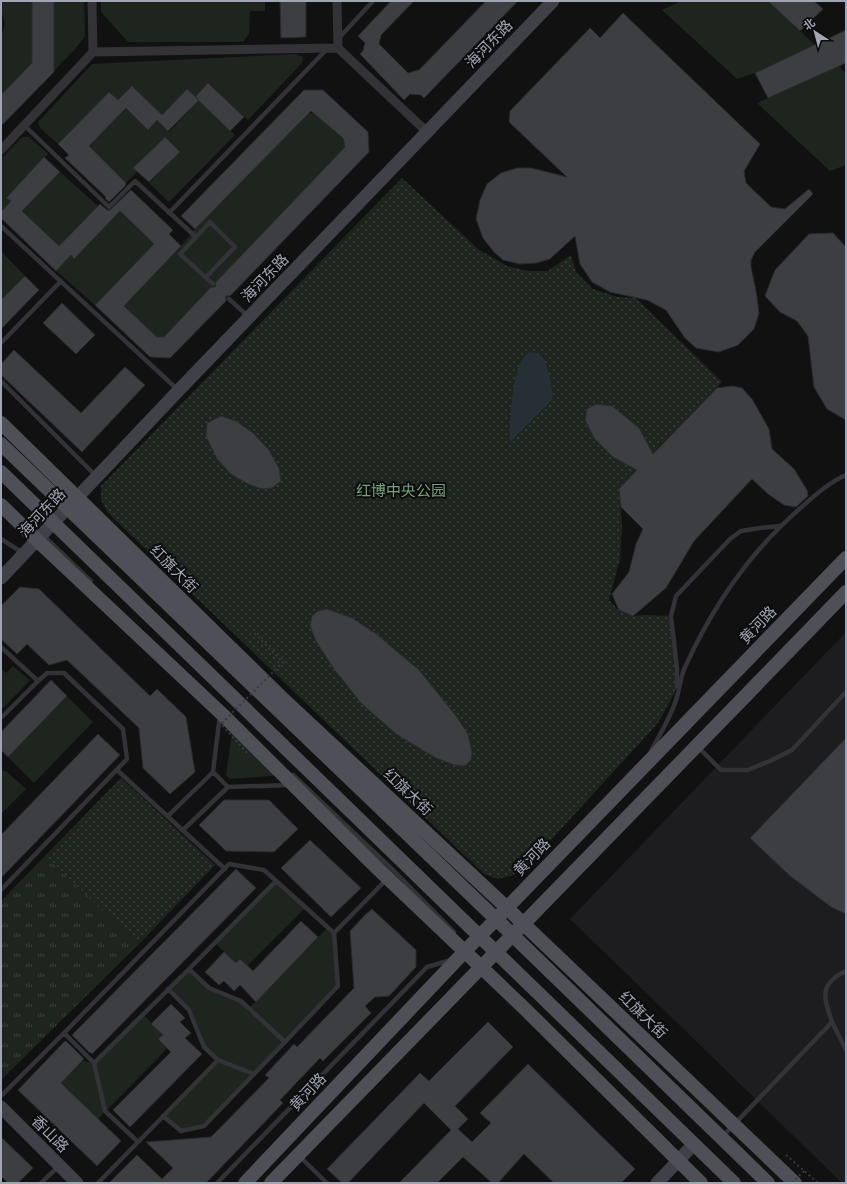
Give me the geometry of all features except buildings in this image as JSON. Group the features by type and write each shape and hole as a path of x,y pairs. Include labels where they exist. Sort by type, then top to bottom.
{"main road":[{"name":"红旗大街","path":"1,423 73,503 496,919 768,1183"},
{"name":"红旗大街","path":"1,444 73,503 523,924 794,1183"},
{"path":"1,472 55,523 395,870 481,967 701,1183"},
{"path":"1,505 40,538 218,706 299,785 395,870 480,936 734,1183"},
{"name":"黄河路","path":"245,1183 464,949 480,936 846,558"},
{"path":"271,1183 846,592"}],"street":[{"path":"1,150 93,52 92,1"},
{"path":"337,1 338,43 427,132"},
{"name":"海河东路","path":"1,578 55,523 179,390 553,1"},
{"path":"93,52 328,48 338,43"},
{"name":"香山路","path":"1,1107 77,1183"},
{"path":"657,1183 694,1144"}],"lane":[{"path":"338,43 373,1"},
{"path":"169,212 328,48"},
{"path":"24,125 109,207 135,181 196,237"},
{"path":"206,277 235,247 210,222 180,254 213,284"},
{"path":"1,226 179,390"},
{"path":"1,343 61,281"},
{"path":"229,298 249,317"},
{"path":"1,381 97,477"},
{"path":"640,770 664,727 675,702 685,666 700,636 728,589 759,549 787,519 819,492 837,479 846,475"},
{"path":"677,694 677,668 671,616 676,596 730,539 742,531 780,526"},
{"path":"40,538 94,585"},
{"path":"1,539 25,554"},
{"path":"1,646 38,681"},
{"path":"1,716 2,717 47,673 64,673 124,729 127,759 1,890"},
{"path":"697,746 721,770 748,770 792,750 846,692"},
{"path":"218,706 237,721"},
{"path":"168,816 213,772 218,706"},
{"path":"287,769 299,785"},
{"path":"117,770 225,868"},
{"path":"213,772 228,787"},
{"path":"183,830 228,787 299,785"},
{"path":"1,1096 229,864 264,870 334,933 338,986 204,1126 181,1131 163,1116"},
{"path":"334,933 395,870 458,936"},
{"path":"94,1063 276,881"},
{"path":"217,1183 427,967 464,949"},
{"path":"189,969 209,988 240,1001 285,1042"},
{"path":"846,971 836,976 826,988 825,1001 832,1022 846,1050"},
{"path":"168,989 189,1010 204,1047 218,1060 254,1074"},
{"path":"722,1138 832,1022"},
{"path":"64,1033 94,1063 106,1111 137,1141"},
{"path":"98,1183 137,1141 218,1060"},
{"path":"298,1155 327,1183"},
{"path":"41,1183 59,1166"}],"path":[{"path":"247,753 221,724 283,662 253,632"},
{"path":"786,1155 818,1183"},
{"path":"794,1183 804,1171"}],"shaded area":[{"path":"530,352 536,353 543,357 546,363 553,399 510,442 511,407 515,379 524,357"},
{"path":"846,632 846,1183 842,1183 570,919"}],"green space":[{"path":"1,1 32,1 32,63 1,95 1,36 5,24 1,10"},
{"path":"54,1 84,1 85,36 77,47 54,71"},
{"path":"101,1 265,1 265,11 250,11 249,34 243,42 128,42 101,12"},
{"path":"681,1 768,1 815,45 755,73 737,79 662,10"},
{"path":"296,54 303,57 302,63 248,120 208,83 195,97 187,89 162,115 132,86 118,100 109,92 58,144 40,128 38,122 92,64"},
{"path":"839,66 846,74 846,165 830,171 757,103"},
{"path":"199,100 235,135 169,202 149,183 180,152 165,137 133,168 137,172 126,183 89,146 126,108 148,130 157,120 169,132"},
{"path":"309,113 315,114 343,138 345,147 164,337 157,337 124,306 181,246 195,229"},
{"path":"22,137 29,137 48,154 6,197 11,201 1,212 1,159"},
{"path":"60,172 98,206 59,246 22,211"},
{"name":"红博中央公园","path":"402,178 478,249 507,266 528,271 548,271 571,255 576,272 593,289 617,297 636,298 722,382 619,489 622,526 620,559 609,600 619,611 633,616 671,616 677,668 675,692 658,723 528,865 511,876 498,879 484,874 108,513 101,500 101,486"},
{"path":"118,210 154,244 95,305 56,271 71,255 74,259"},
{"path":"1,251 25,276 1,300"},
{"path":"13,666 30,680 2,709 1,668 6,673"},
{"path":"67,696 93,722 34,783 8,757"},
{"path":"233,725 284,775 230,779 226,775"},
{"path":"1,770 7,772 26,789 1,814"},
{"path":"121,778 215,865 139,944 45,856"},
{"path":"45,856 139,944 1,1080 1,901"},
{"path":"276,881 306,907 247,966 240,959 236,963 215,943"},
{"path":"328,927 334,933 338,986 204,1126 181,1131 163,1116 218,1060 204,1047 189,1010 168,989 189,969 209,988 241,1001 249,1008"},
{"path":"143,1014 163,1035 159,1039 167,1048 98,1119 61,1083 83,1061 94,1063"}]}
